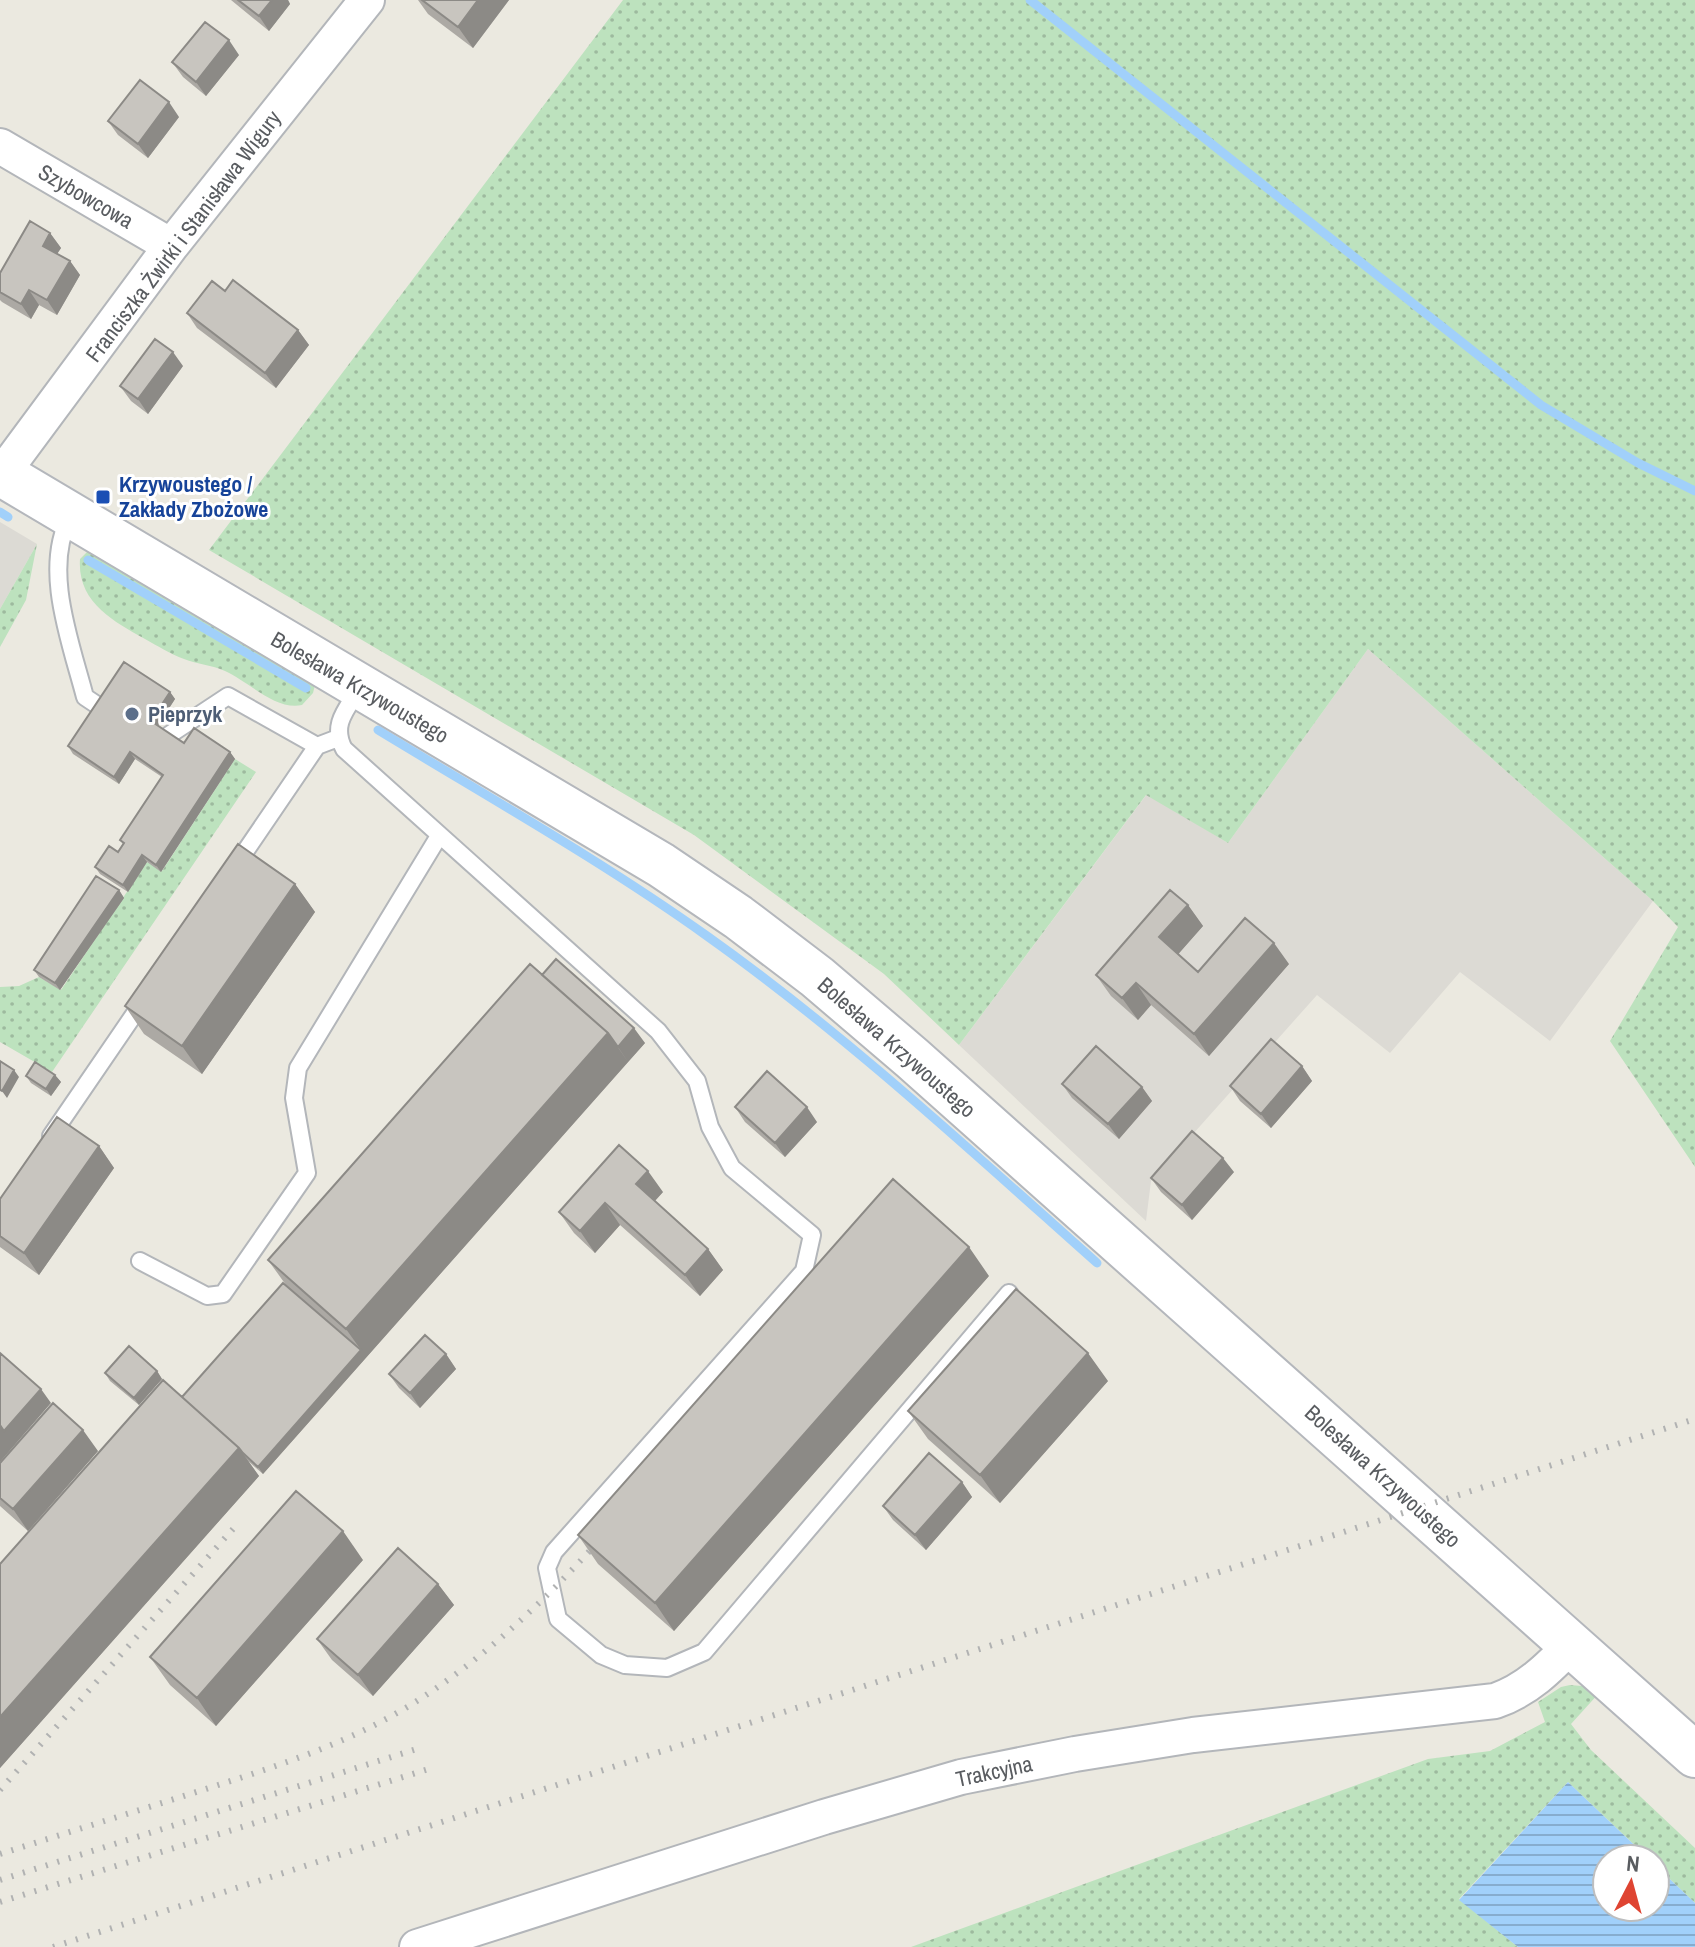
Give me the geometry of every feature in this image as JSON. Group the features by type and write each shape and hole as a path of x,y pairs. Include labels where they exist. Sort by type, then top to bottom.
{"street":[{"name":"Franciszka Żwirki i Stanisława Wigury","path":"1,474 171,246 367,0"},
{"name":"Szybowcowa","path":"0,146 171,246"},
{"name":"Bolesława Krzywoustego","path":"1,474 661,865 738,917 817,977 969,1108 1695,1755"},
{"name":"Trakcyjna","path":"417,1947 824,1817 961,1777 1193,1735 1495,1701 1521,1690 1545,1672 1572,1644"}],"lane":[{"path":"71,515 62,531 58,589 85,697 100,707"},
{"path":"360,688 340,719 338,738 344,749 658,1031 697,1081 710,1127 732,1168 812,1235 804,1271 554,1552 547,1568 558,1619 601,1655 625,1665 667,1668 704,1652 1009,1293"},
{"path":"169,735 228,696 317,746"},
{"path":"230,873 317,746 338,738"},
{"path":"140,1261 207,1296 223,1294 307,1173 294,1098 298,1068 439,836"},
{"path":"44,1145 151,989"}],"shaded area":[{"path":"0,522 37,544 0,609"},
{"path":"1368,649 1653,901 1550,1041 1460,972 1390,1053 1317,995 1151,1181 1146,1221 959,1045 1147,794 1228,843"}],"green space":[{"path":"623,0 1695,0 1695,1167 1610,1041 1678,927 1653,901 1368,649 1228,843 1146,795 959,1045 884,974 694,835 209,550"},
{"path":"37,544 26,600 0,647 0,609"},
{"path":"93,546 315,685 313,693 302,705 282,704 225,671 179,657 121,625 99,608 84,587 80,559"},
{"path":"235,759 256,772 52,1072 0,1042 0,987 19,986 39,977 61,990 147,862 162,871"},
{"path":"1561,1687 1593,1687 1600,1692 1571,1724 1591,1750 1695,1848 1695,1903 1671,1880 1671,1843 1632,1843 1568,1782 1459,1899 1518,1947 911,1947 1428,1759 1490,1751 1545,1722 1538,1702"}],"water":[{"path":"1568,1782 1632,1843 1591,1843 1591,1923 1671,1923 1671,1880 1695,1903 1695,1947 1518,1947 1459,1900"}],"building":[{"path":"238,0 272,0 259,16"},
{"path":"422,0 478,0 458,27"},
{"path":"205,22 229,40 196,82 172,62"},
{"path":"140,80 169,102 138,144 108,121"},
{"path":"30,221 50,233 43,246 70,261 47,300 29,290 21,304 0,292 0,273"},
{"path":"233,280 298,330 265,373 187,313 212,281 225,291"},
{"path":"155,339 173,352 138,399 120,386"},
{"path":"124,662 170,692 151,721 184,743 194,728 230,752 156,865 142,855 123,885 95,867 109,846 118,852 124,843 120,840 163,775 130,752 114,777 68,746"},
{"path":"238,844 295,884 182,1046 125,1006"},
{"path":"96,876 119,890 55,983 34,970"},
{"path":"1170,890 1188,905 1159,937 1198,972 1245,918 1274,943 1194,1034 1136,983 1122,998 1096,975"},
{"path":"556,959 634,1028 618,1047 608,1033 542,975"},
{"path":"530,964 608,1033 346,1329 268,1260"},
{"path":"1271,1039 1302,1066 1261,1114 1230,1086"},
{"path":"1096,1046 1142,1087 1108,1124 1062,1084"},
{"path":"0,1061 14,1070 2,1091 0,1090"},
{"path":"35,1062 55,1075 46,1089 26,1076"},
{"path":"767,1071 807,1107 775,1143 735,1107"},
{"path":"57,1117 99,1146 24,1253 0,1236 0,1199"},
{"path":"1192,1131 1223,1158 1182,1205 1151,1178"},
{"path":"619,1145 648,1171 636,1184 708,1249 685,1275 605,1203 580,1231 559,1212"},
{"path":"893,1179 969,1247 655,1603 578,1535"},
{"path":"283,1283 361,1350 258,1467 182,1397"},
{"path":"1016,1289 1088,1353 980,1475 908,1411"},
{"path":"425,1335 446,1354 410,1393 389,1374"},
{"path":"129,1346 157,1371 134,1398 105,1373"},
{"path":"0,1353 41,1389 4,1431 0,1425"},
{"path":"163,1380 239,1448 0,1717 0,1564"},
{"path":"53,1403 83,1430 13,1509 0,1498 0,1463"},
{"path":"929,1453 962,1482 915,1535 883,1506"},
{"path":"296,1491 343,1531 197,1698 150,1657"},
{"path":"398,1548 438,1584 358,1675 317,1639"}],"waterway":[{"path":"1030,0 1541,405 1638,463 1695,491"},
{"path":"0,512 8,517"},
{"path":"88,560 306,688"},
{"path":"378,730 544,830 707,936 808,1013 906,1094 1097,1263"}],"railway":[{"path":"53,1947 1695,1419"},
{"path":"0,1790 233,1529"},
{"path":"0,1854 274,1766 330,1746 383,1721 436,1688 488,1649 536,1606 604,1535"},
{"path":"0,1880 423,1747"},
{"path":"0,1902 432,1768"}],"place":[{"name":"Krzywoustego / Zakłady Zbożowe","path":"103,497"},
{"name":"Pieprzyk","path":"132,714"}]}
